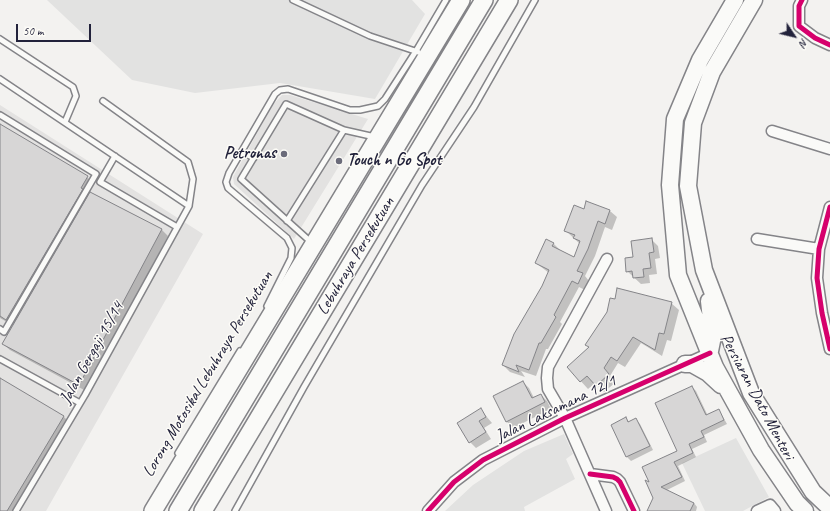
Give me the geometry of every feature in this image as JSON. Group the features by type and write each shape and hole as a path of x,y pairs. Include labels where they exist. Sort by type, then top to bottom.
{"highway":[{"path":"153,511 378,137 421,54 460,0"},
{"name":"Lebuhraya Persekutuan","path":"178,511 484,0"},
{"name":"Lebuhraya Persekutuan","path":"203,511 509,0"}],"main road":[{"name":"Persiaran Dato Menteri","path":"735,0 700,60 675,119 670,185 678,275 703,337 697,359 728,391 761,450 797,503 805,511"},
{"name":"Persiaran Dato Menteri","path":"754,0 712,72 693,123 688,186 707,277 751,393 813,492 830,508"},
{"path":"707,277 713,336 692,364 708,373 728,391"},
{"path":"697,359 718,353 728,360 751,393"}],"street":[{"path":"802,0 799,6 799,26 814,38 830,45"},
{"path":"772,131 830,149"},
{"path":"830,207 826,236 818,249 817,278 822,313 830,349"},
{"path":"757,239 818,249"},
{"path":"565,418 548,389 548,367 607,259"},
{"name":"Jalan Laksamana 12/1","path":"428,511 454,482 483,460 565,418 697,359"},
{"name":"Jalan Laksamana 12/1","path":"565,418 606,511"},
{"path":"590,474 613,477 617,479 620,482 634,511"},
{"path":"757,511 770,505 775,511"}],"lane":[{"path":"293,0 308,3 370,36 421,54"},
{"name":"Lorong Motosikal Lebuhraya Persekutuan","path":"263,314 285,270 292,248 287,238 228,188 226,182 229,173 275,94 280,90 288,89 350,110 360,110 378,106 421,54 446,0"},
{"path":"235,511 311,373 422,185 474,107 535,0"},
{"path":"0,39 73,87 76,96 65,122"},
{"path":"0,79 189,206"},
{"name":"Jalan Gergaji 15/14","path":"16,511 80,403 189,206 193,179 188,162 103,101"},
{"path":"314,245 241,179 286,104 344,130 378,137"},
{"path":"0,115 96,174 4,332 0,329"},
{"path":"287,221 344,130"},
{"path":"242,152 254,158"},
{"path":"115,156 100,182 177,227"},
{"name":"Lorong Motosikal Lebuhraya Persekutuan","path":"174,461 242,347"},
{"path":"0,359 80,403"}],"shaded area":[{"path":"47,0 412,0 425,14 375,99 280,83 195,93 132,80"},
{"path":"282,95 290,95 368,119 294,239 234,184 233,177 272,106"},
{"path":"0,105 203,234 46,511 0,511"},
{"path":"564,434 573,454 566,459 575,479 524,507 525,511 445,511 473,485 524,451"},
{"path":"736,438 769,497 743,511 705,511 682,463"}],"building":[{"path":"0,124 88,176 81,188 83,189 6,320 0,316"},
{"path":"90,192 162,229 79,385 2,344"},
{"path":"586,201 610,210 605,224 598,221 588,249 577,271 583,273 578,284 572,281 554,315 556,317 541,343 539,343 529,370 516,365 519,372 502,365 514,334 542,286 549,270 535,263 546,239 554,243 552,246 574,257 580,241 573,238 575,235 564,231 574,205 584,209"},
{"path":"652,238 654,252 649,253 651,268 643,269 644,277 633,278 632,271 626,272 625,258 633,257 631,241"},
{"path":"617,288 672,302 664,334 659,333 655,350 633,337 617,361 611,357 604,368 609,374 596,386 587,376 580,382 567,367 589,347 585,345 607,312 610,298 615,299"},
{"path":"0,378 64,416 7,511 0,511"},
{"path":"523,381 532,398 541,394 545,402 506,422 493,396"},
{"path":"692,386 706,415 719,409 724,420 701,431 704,437 689,444 693,453 674,462 682,477 661,487 694,503 690,511 647,511 653,498 645,480 649,482 642,467 677,451 655,403"},
{"path":"481,408 486,417 479,421 486,432 469,443 457,423"},
{"path":"626,417 628,422 636,418 650,446 626,457 611,425"}],"cycle path":[{"path":"802,0 799,6 799,26 815,38 830,45"},
{"path":"830,207 819,249 817,278 822,313 830,349"},
{"path":"428,511 454,482 483,460 565,418 710,353"},
{"path":"590,474 613,477 617,479 620,482 634,511"}],"place":[{"name":"Petronas","path":"284,154"},
{"name":"Touch n Go Spot","path":"339,161"}]}
